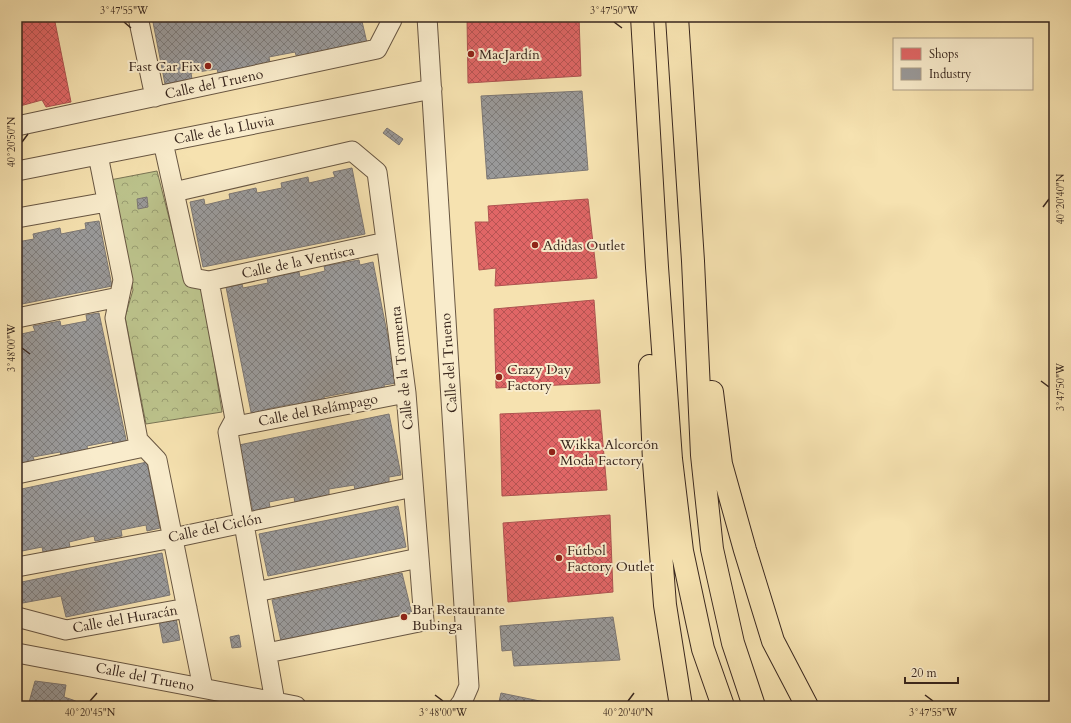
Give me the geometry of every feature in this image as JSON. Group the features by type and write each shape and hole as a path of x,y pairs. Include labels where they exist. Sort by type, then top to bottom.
{"highway":[{"path":"642,17 657,267 671,459 682,551 703,649 723,706"},
{"path":"677,17 693,261 702,454 712,549 733,643 754,706"},
{"path":"693,261 709,364 721,464 745,550 773,641 807,706"},
{"path":"657,267 650,362 654,462 665,605 681,706"}],"street":[{"path":"138,17 155,97"},
{"name":"Calle del Trueno","path":"17,126 377,49 392,20 391,17"},
{"name":"Calle del Trueno","path":"427,17 469,686 462,702 458,706"},
{"name":"Calle de la Lluvia","path":"17,171 432,89"},
{"path":"162,142 193,278 209,281 235,419 228,432 275,702"},
{"name":"Calle de la Tormenta","path":"174,192 352,150 377,172 406,393 424,621 266,653"},
{"path":"98,155 123,280 115,318 138,440 157,460 204,688"},
{"path":"17,218 107,202"},
{"name":"Calle de la Ventisca","path":"209,281 386,242"},
{"path":"17,318 119,297"},
{"name":"Calle del Relámpago","path":"231,427 406,393"},
{"path":"17,474 144,447"},
{"name":"Calle del Ciclón","path":"17,567 173,538 413,487"},
{"path":"256,592 419,558"},
{"name":"Calle del Huracán","path":"17,617 66,630 187,608"},
{"name":"Calle del Trueno","path":"17,653 296,706"}],"green space":[{"path":"157,171 185,280 203,290 222,412 146,424 125,317 133,290 110,180"}],"building: Shops":[{"path":"17,17 54,17 71,102 46,107 42,100 20,106 21,111 17,112"},
{"path":"467,17 579,17 581,76 468,83"},
{"name":"Adidas Outlet","path":"588,199 597,278 495,286 496,268 479,270 475,222 489,222 488,206"},
{"path":"594,300 600,383 496,388 494,309"},
{"name":"Wikka Alcorcón Moda Factory","path":"600,410 607,490 502,496 500,414"},
{"name":"Fútbol Factory Outlet","path":"610,515 613,592 508,602 503,523"}],"building: Industry":[{"path":"152,17 361,17 367,43 297,58 295,52 269,57 270,63 218,73 217,69 191,73 192,79 165,84"},
{"path":"582,91 588,170 487,179 481,96"},
{"path":"387,128 403,139 399,145 383,133"},
{"path":"352,168 365,234 203,267 190,202 204,199 205,205 230,199 229,194 256,188 257,193 282,188 281,183 308,177 309,183 335,177 333,172"},
{"path":"147,197 148,207 138,209 137,199"},
{"path":"99,221 112,286 17,305 17,242 34,239 33,234 60,228 61,234 86,229 85,223"},
{"path":"359,260 360,265 373,262 397,383 384,385 385,390 351,397 350,392 324,397 325,403 293,409 292,404 267,409 268,414 252,417 226,287 242,284 243,288 268,283 267,278 299,272 300,277 325,271 324,266"},
{"path":"99,313 127,444 114,447 112,441 87,446 88,451 62,457 60,452 33,457 35,462 17,466 17,335 35,331 33,326 60,321 61,326 87,321 86,315"},
{"path":"389,414 401,475 389,477 389,482 355,490 354,485 329,489 329,495 295,503 294,497 269,502 270,507 253,511 239,445"},
{"path":"147,462 160,528 147,531 146,525 121,530 122,536 95,541 94,536 69,542 70,547 43,552 42,547 17,552 17,490"},
{"path":"398,506 406,547 268,576 259,534"},
{"path":"162,553 170,595 66,617 61,596 17,604 17,583"},
{"path":"402,573 412,614 281,641 272,600"},
{"path":"613,617 620,660 514,666 512,650 502,651 500,626"},
{"path":"176,618 180,640 163,643 159,622"},
{"path":"239,635 241,647 232,648 230,637"},
{"path":"35,681 66,685 64,697 87,706 28,706"},
{"path":"501,693 564,706 498,706"}],"place":[{"name":"MacJardín","path":"471,54"},
{"name":"Fast Car Fix","path":"208,66"},
{"name":"Adidas Outlet","path":"535,245"},
{"name":"Crazy Day Factory","path":"499,377"},
{"name":"Wikka Alcorcón Moda Factory","path":"552,452"},
{"name":"Fútbol Factory Outlet","path":"559,558"},
{"name":"Bar Restaurante Bubinga","path":"404,617"}]}
